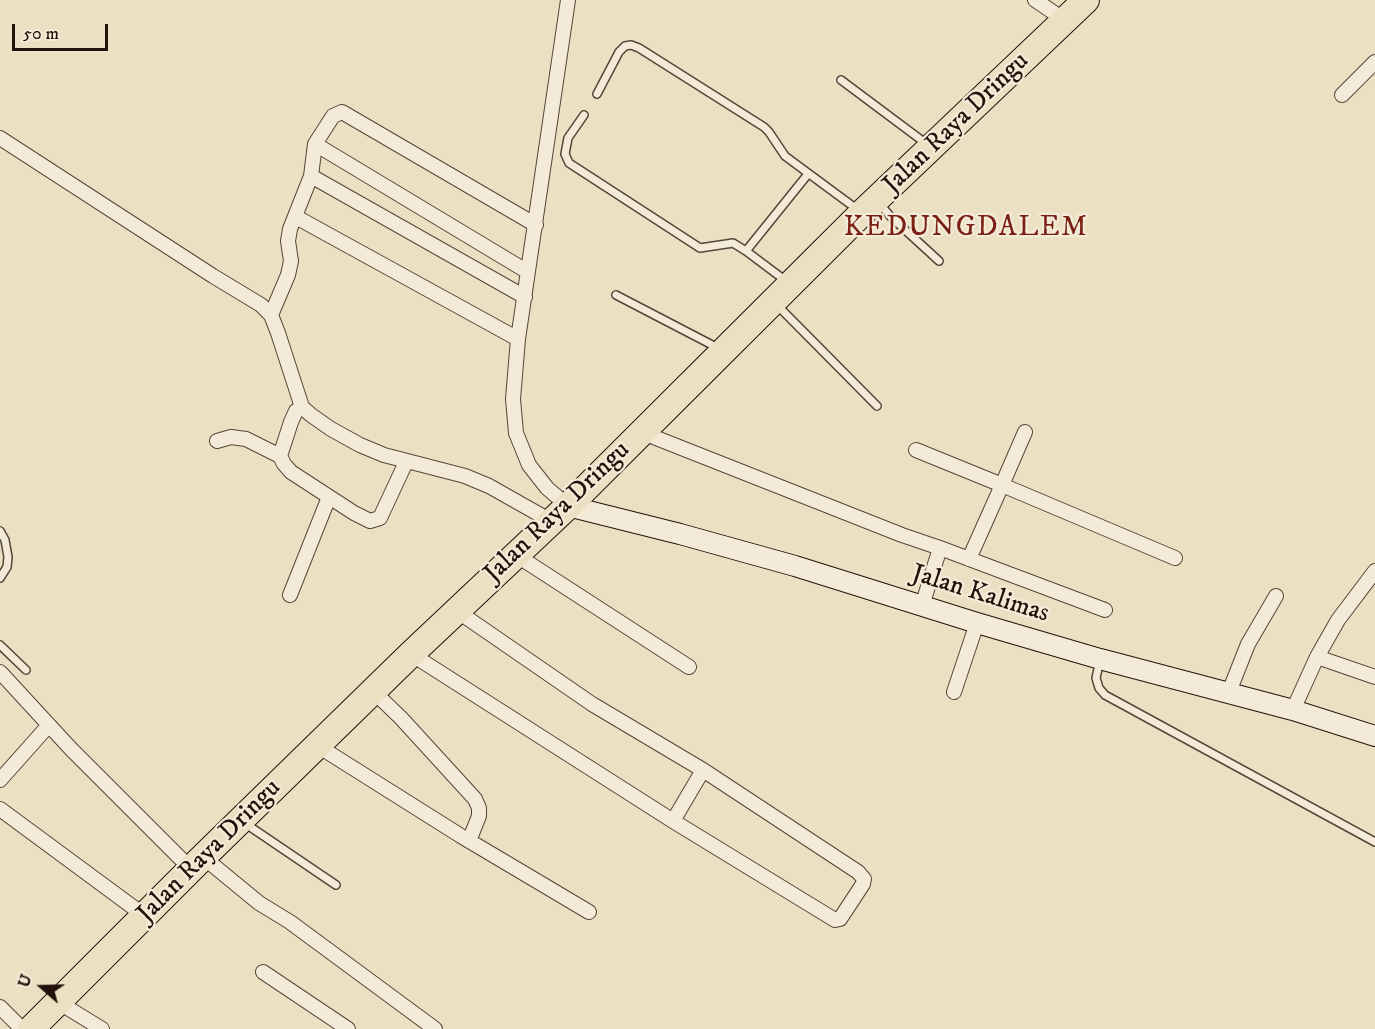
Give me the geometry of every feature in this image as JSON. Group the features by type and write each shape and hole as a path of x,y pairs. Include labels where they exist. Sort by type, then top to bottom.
{"highway":[{"name":"Jalan Raya Dringu","path":"31,1029 411,654 560,514 723,350 1086,0"}],"street":[{"path":"560,514 547,488 529,465 516,433 513,399 518,339 568,0"},
{"path":"1035,0 1066,21"},
{"path":"1342,95 1375,62"},
{"path":"271,315 288,275 291,261 288,241 290,229 311,176 315,144 333,116 342,112 536,225"},
{"path":"0,138 213,276 248,296 271,315 302,407 331,429 360,445 406,462 448,470 560,514"},
{"path":"315,144 528,273"},
{"path":"311,176 525,297"},
{"path":"296,217 518,339"},
{"path":"280,456 291,422 296,411 302,407"},
{"path":"641,432 891,531 1105,610"},
{"path":"969,559 1025,432"},
{"path":"217,441 231,437 246,439 280,456 291,472 354,513 374,521 380,518 406,462"},
{"path":"916,450 1176,558"},
{"path":"290,595 329,497"},
{"name":"Jalan Kalimas","path":"560,514 680,534 795,566 977,623 1098,668 1229,692 1375,736"},
{"path":"922,606 940,548"},
{"path":"516,555 689,667"},
{"path":"1293,710 1317,657 1338,620 1374,574"},
{"path":"1229,692 1248,644 1276,596"},
{"path":"411,654 673,821 835,920 840,919 863,884 864,879 858,872 703,770 592,704 457,611"},
{"path":"954,692 977,623"},
{"path":"1317,657 1375,677"},
{"path":"0,672 49,725 198,863 290,922 435,1029"},
{"path":"374,692 475,799 479,808 479,816 469,841"},
{"path":"0,780 49,725"},
{"path":"318,746 469,841 589,912"},
{"path":"673,821 703,770"},
{"path":"0,809 145,916"},
{"path":"263,972 348,1029"},
{"path":"58,1002 102,1029"},
{"path":"0,1007 22,1029"}],"lane":[{"path":"597,94 619,52 625,46 631,45 639,48 764,127 785,156 808,174 891,217 939,261"},
{"path":"841,80 932,147"},
{"path":"584,115 568,138 565,154 569,163 700,248 733,243 746,250 782,293 800,330 877,406"},
{"path":"746,250 808,174"},
{"path":"616,295 723,350"},
{"path":"0,531 5,540 8,557 7,567 0,578"},
{"path":"0,645 26,670"},
{"path":"1098,668 1099,688 1105,695 1375,842"},
{"path":"241,821 336,885"}],"district":[{"name":"KEDUNGDALEM","path":"966,229"}]}
